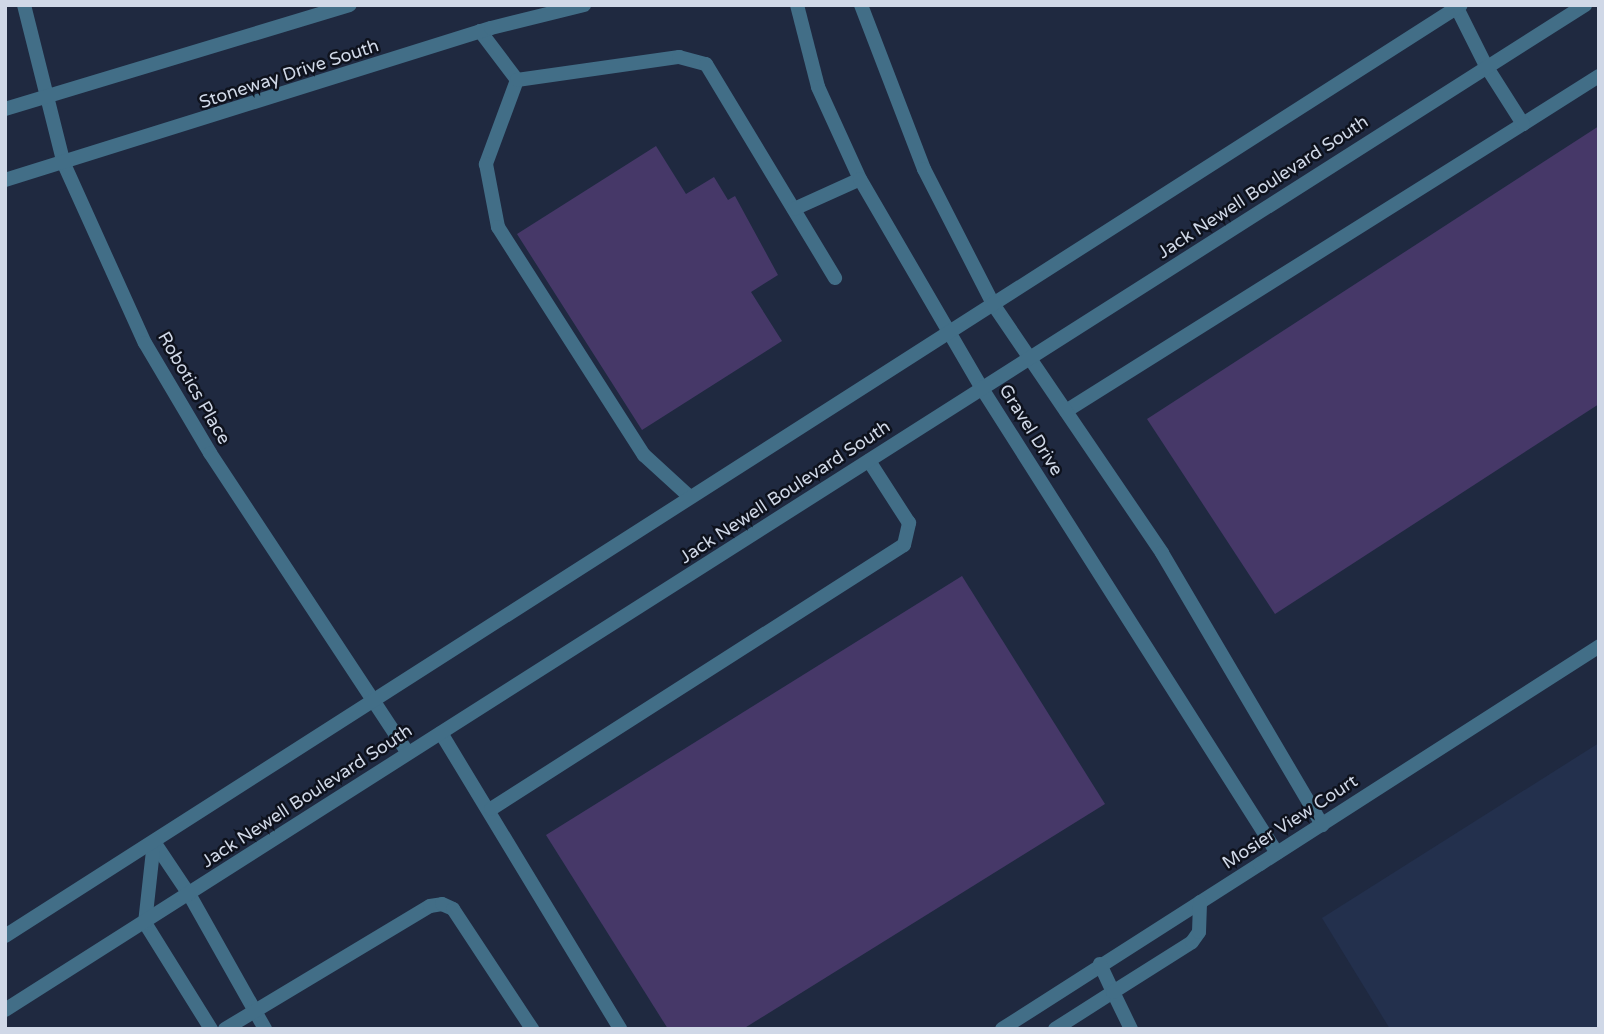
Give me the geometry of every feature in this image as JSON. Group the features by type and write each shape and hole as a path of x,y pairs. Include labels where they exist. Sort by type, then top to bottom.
{"street":[{"name":"Robotics Place","path":"24,5 64,164 145,343 210,453 408,753"},
{"path":"5,109 349,5"},
{"name":"Stoneway Drive South","path":"5,180 64,164 480,31 584,5"},
{"name":"Gravel Drive","path":"797,5 818,87 860,179 947,332 1277,853"},
{"path":"861,5 924,169 993,303 1162,553 1322,825"},
{"name":"Jack Newell Boulevard South","path":"5,1010 1486,65 1585,5"},
{"path":"5,936 154,842 372,698 1459,6 1486,65 1523,124"},
{"path":"480,31 517,80"},
{"path":"517,80 679,57 706,64 835,278"},
{"path":"1066,411 1599,76"},
{"path":"517,80 486,164 498,227 644,455 690,497"},
{"path":"794,209 860,179"},
{"path":"491,808 904,545 909,523 869,461"},
{"name":"Mosier View Court","path":"1006,1028 1100,964 1599,646"},
{"path":"441,733 491,808 620,1029"},
{"path":"154,842 189,894 265,1029"},
{"path":"154,842 145,923 211,1029"},
{"path":"1055,1029 1192,942 1199,932 1200,902"},
{"path":"225,1029 430,906 442,904 453,909 532,1029"},
{"path":"1100,964 1130,1029"}],"shaded area":[{"path":"1599,743 1599,1029 1390,1029 1322,918"}],"building":[{"path":"1599,126 1599,404 1275,614 1147,419"},
{"path":"656,146 686,194 714,177 728,200 735,196 778,275 751,292 782,341 642,430 517,234"},
{"path":"962,576 1105,804 743,1029 668,1029 546,835"}]}
